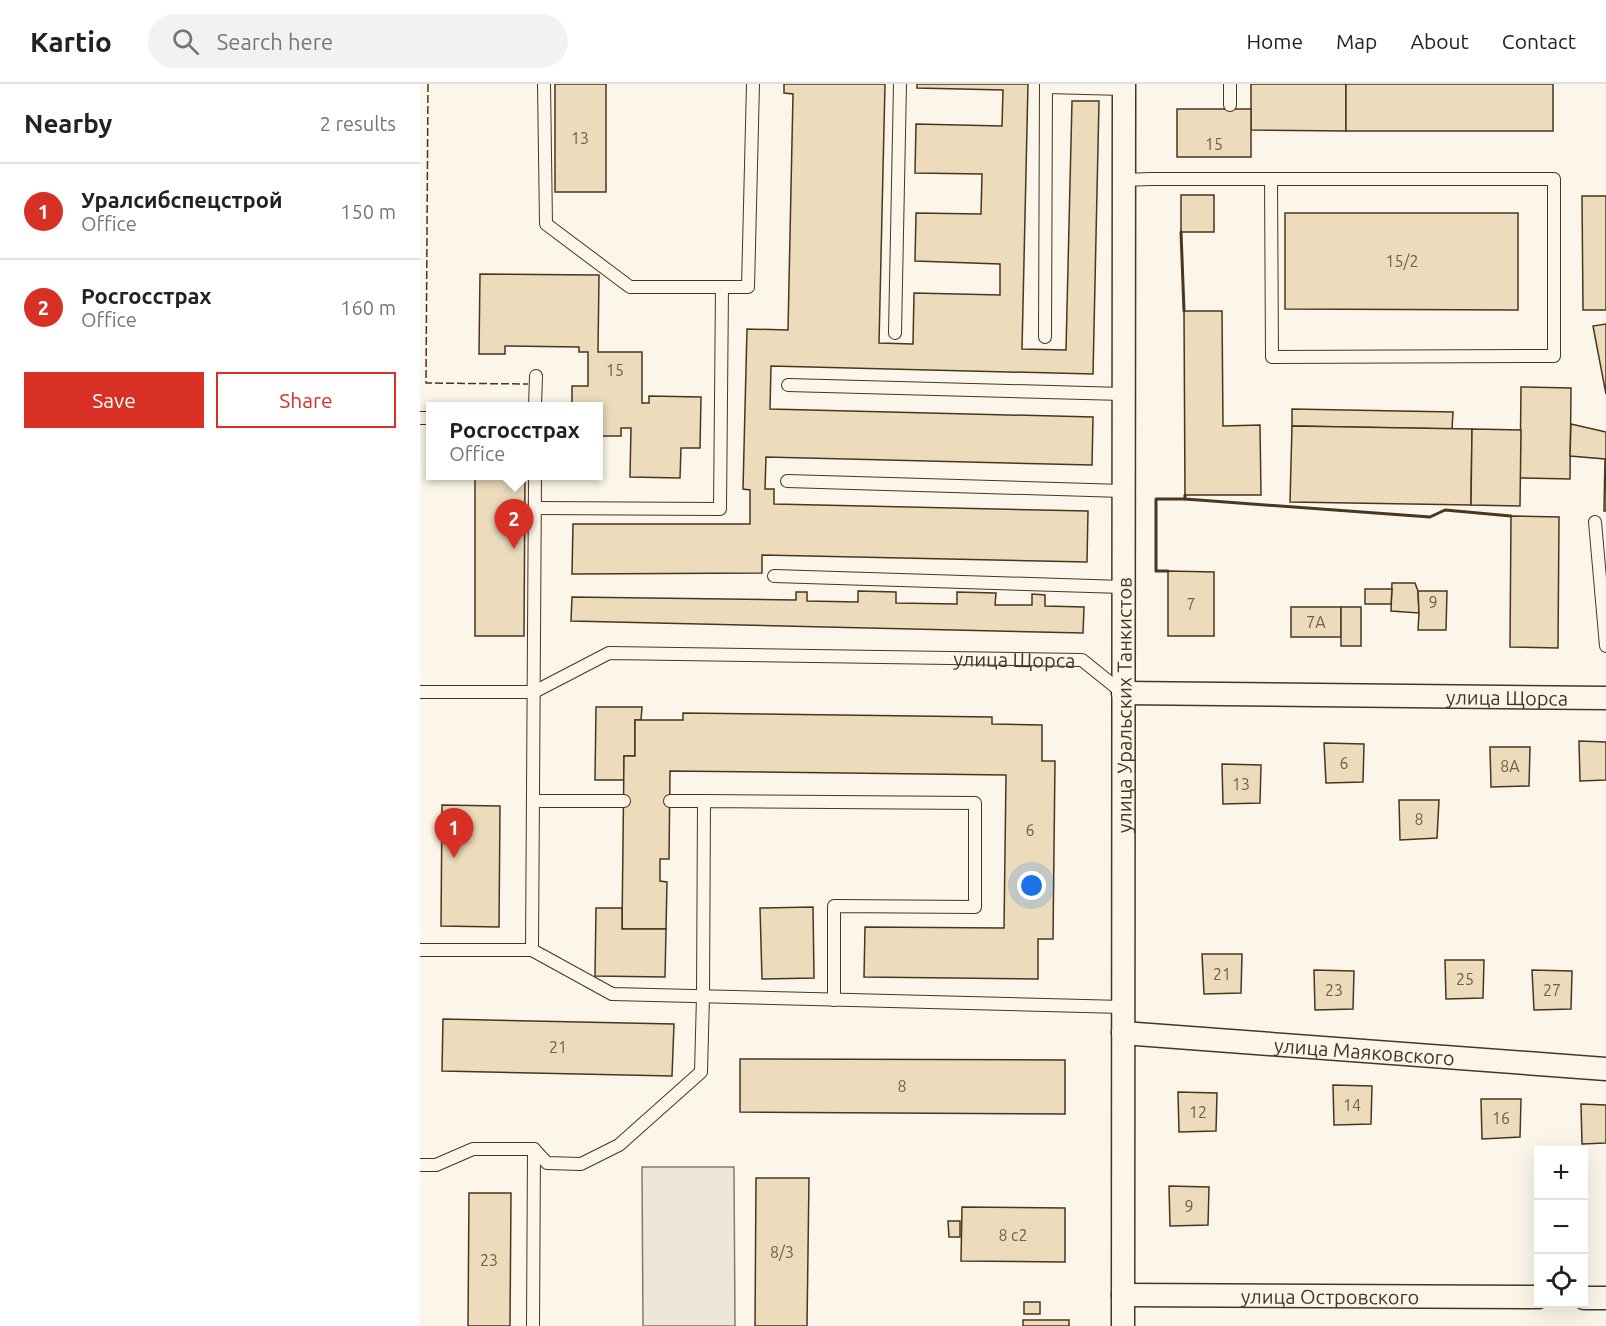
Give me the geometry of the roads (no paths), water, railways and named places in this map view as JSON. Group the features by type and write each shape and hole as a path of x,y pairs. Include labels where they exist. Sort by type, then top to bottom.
{"street":[{"name":"улица Уральских Танкистов","path":"1123,1326 1124,86"},
{"name":"улица Щорса","path":"1123,693 1606,698"},
{"name":"улица Маяковского","path":"1123,1033 1606,1068"},
{"name":"улица Островского","path":"1123,1294 1534,1298"},
{"path":"1588,1298 1606,1298"}],"lane":[{"path":"544,84 546,224 630,287 748,286 753,84"},
{"path":"895,333 900,84"},
{"path":"1230,84 1230,105"},
{"path":"1044,338 1046,86 1124,86"},
{"path":"1124,180 1271,179 1554,179 1554,356 1272,357 1271,179"},
{"path":"535,508 720,509 722,287"},
{"path":"535,402 536,376"},
{"path":"788,385 1123,394"},
{"path":"532,950 535,480"},
{"path":"787,481 1123,491"},
{"path":"1595,522 1606,646"},
{"path":"774,576 1123,587"},
{"name":"улица Щорса","path":"420,692 534,692 609,653 1082,660 1123,693"},
{"path":"533,801 624,801"},
{"path":"670,801 975,802 975,906 834,906 834,1000"},
{"path":"420,1165 436,1165 473,1149 534,1149 548,1163 581,1164 619,1145 701,1072 704,801"},
{"path":"420,950 532,950 612,994 1123,1007"},
{"path":"533,1326 534,1149"}],"place":[{"name":"Росгосстрах","path":"514,549"},
{"name":"Уралсибспецстрой","path":"454,858"}]}
